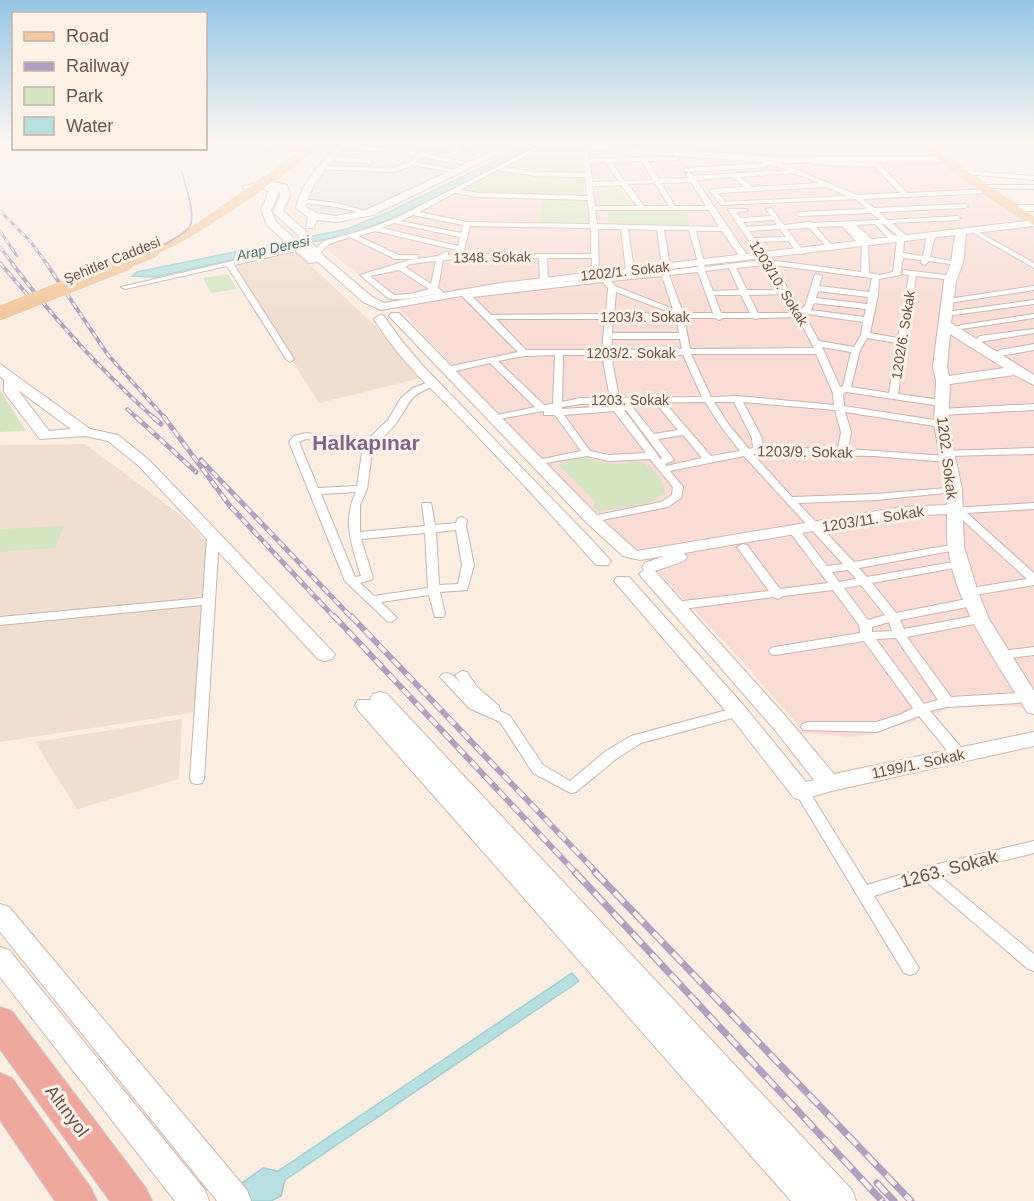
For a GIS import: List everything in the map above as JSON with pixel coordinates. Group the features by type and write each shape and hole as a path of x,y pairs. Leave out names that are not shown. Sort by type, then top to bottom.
{"highway":[{"name":"Altınyol","path":"0,1022 133,1201"},
{"path":"0,1089 78,1201"}],"main road":[{"name":"Şehitler Caddesi","path":"0,304 176,242 236,199"},
{"path":"270,199 268,204 273,214 294,228 303,244 447,370 592,519 642,562 675,606 782,725 829,783"},
{"path":"283,199 273,214 271,223 303,244 380,312 394,338 434,383 512,463 602,561 603,572 611,578 623,581 635,580 642,562"},
{"path":"303,244 307,199"},
{"path":"273,214 307,209 345,218 369,213 399,199"},
{"path":"1005,199 1034,214"},
{"path":"1023,208 1034,224"},
{"name":"1202/1. Sokak","path":"380,312 446,295 465,294 544,280 602,276 630,270 665,270 702,266 745,258 766,259 800,252 931,236 965,228 1034,224"},
{"name":"1202. Sokak","path":"965,228 946,314 940,366 943,381 941,413 954,489 956,547 959,564 980,619 1034,707"},
{"name":"Şehitler Caddesi","path":"0,313 148,251"},
{"path":"946,314 961,327 1016,363 1020,370"},
{"path":"946,314 1008,366 1020,370 1034,381"},
{"path":"0,368 11,380 85,432"},
{"path":"943,381 1034,368"},
{"path":"11,380 11,392 45,436 85,432 113,438 144,462 325,655"},
{"name":"1203/11. Sokak","path":"797,534 942,515 954,510"},
{"path":"602,561 612,554 642,562 743,547 797,534"},
{"path":"642,562 797,534"},
{"path":"623,581 738,712 802,792"},
{"path":"811,1201 373,702 841,1201"},
{"name":"1199/1. Sokak","path":"802,792 829,783 1034,739"},
{"path":"0,914 236,1201"},
{"path":"0,958 194,1201"}],"street":[{"path":"125,286 303,244 321,245 375,229 436,199"},
{"path":"591,199 596,256 602,276 612,288 667,308 680,317"},
{"path":"636,199 642,208"},
{"path":"668,199 673,208"},
{"path":"706,199 721,229 745,258"},
{"path":"720,199 723,204 834,199"},
{"path":"773,199 776,202"},
{"path":"859,199 882,223 903,240 894,273"},
{"name":"1202. Sokak","path":"961,199 965,228"},
{"path":"788,201 833,242 830,270"},
{"path":"592,208 673,208 710,206 722,202"},
{"path":"307,209 337,205 369,213"},
{"path":"774,218 738,220 731,210 872,210 961,206"},
{"name":"1202. Sokak","path":"961,206 965,228"},
{"path":"769,209 800,252"},
{"path":"409,213 467,224 721,229"},
{"path":"392,220 464,236"},
{"name":"1203/10. Sokak","path":"738,220 802,313 841,391 838,408 846,432 843,452"},
{"path":"745,229 882,223 965,228 1034,266"},
{"path":"460,251 467,224"},
{"path":"848,225 860,240 868,243 865,274"},
{"path":"624,227 630,270"},
{"path":"660,228 665,270 680,317 681,336 691,369 709,402 752,451 790,500 852,566 893,616 900,634 947,702"},
{"path":"692,228 719,318"},
{"path":"375,229 460,251 491,255"},
{"path":"353,236 398,257 442,257 460,251"},
{"name":"1202/6. Sokak","path":"893,396 902,341 918,273 926,258 931,236"},
{"path":"753,240 790,238"},
{"path":"899,255 926,258 955,271"},
{"path":"543,256 544,280"},
{"name":"1348. Sokak","path":"434,290 411,296 392,297 364,275 400,267 408,262 442,257 596,256"},
{"path":"398,257 400,267 434,290 446,295"},
{"path":"434,290 442,257"},
{"path":"766,259 865,274 876,280"},
{"name":"1202/1. Sokak","path":"702,266 732,267 766,259"},
{"path":"229,263 290,358"},
{"path":"732,267 756,317"},
{"name":"1202/1. Sokak","path":"465,294 665,270"},
{"path":"773,270 876,280 894,273 955,271"},
{"path":"802,313 809,307 818,276"},
{"path":"841,391 847,387 856,350 865,335 876,280"},
{"path":"592,519 664,505 679,491 616,404 606,353 612,288"},
{"path":"814,288 874,295"},
{"path":"946,314 1002,292 1034,288"},
{"path":"710,293 789,292"},
{"path":"1002,292 1034,315"},
{"path":"465,294 524,353"},
{"path":"811,300 870,307"},
{"path":"946,314 1034,302"},
{"name":"1203/3. Sokak","path":"488,317 719,318 802,313 868,320"},
{"path":"961,327 1034,315"},
{"path":"980,339 1034,331"},
{"path":"865,335 902,341"},
{"path":"607,336 681,336"},
{"name":"1203/2. Sokak","path":"447,370 524,353 686,352 817,347 856,350"},
{"path":"1000,353 1034,348"},
{"path":"537,463 587,453 557,408 559,353"},
{"path":"492,360 541,408"},
{"path":"351,581 367,578 355,536 355,505 362,489 368,444 392,422 410,395 434,383"},
{"path":"841,391 893,396 941,413 1034,407"},
{"path":"738,401 757,438 752,451"},
{"name":"1203. Sokak","path":"497,421 541,408 738,401 941,413"},
{"name":"1203. Sokak","path":"628,407 709,402"},
{"path":"616,404 628,407 669,460 658,462"},
{"path":"663,406 708,459"},
{"name":"1203. Sokak","path":"497,421 557,408"},
{"path":"651,437 685,432"},
{"path":"368,444 309,436 297,438 294,442 351,581 391,618"},
{"name":"1203/9. Sokak","path":"587,453 609,458 658,462 708,459 752,451 947,456 1034,451"},
{"path":"314,491 362,489"},
{"path":"790,500 876,497 954,489"},
{"path":"427,505 432,528 433,590 439,614"},
{"path":"954,510 1034,506"},
{"path":"954,510 1034,580"},
{"path":"355,536 461,523 468,565 463,587 370,600"},
{"path":"797,534 826,570 834,586 921,709 959,755"},
{"path":"197,779 213,537"},
{"path":"743,547 778,595"},
{"path":"826,570 956,547"},
{"path":"675,606 778,595 959,564"},
{"path":"775,651 866,630 893,616 1034,580"},
{"path":"0,621 209,601"},
{"path":"866,630 900,634 980,619"},
{"path":"1001,655 1034,651"},
{"path":"462,675 472,690 505,719 538,770 571,788 611,755 636,739 738,712"},
{"path":"447,676 474,705 505,719"},
{"path":"808,727 878,727 921,709 947,702 1018,698"},
{"path":"802,792 910,968"},
{"name":"1263. Sokak","path":"865,892 926,873 1034,847"},
{"path":"926,873 1034,964"}],"shaded area":[{"path":"307,199 391,199 360,214 335,217 315,214 309,209"},
{"path":"431,199 996,199 1034,225 1034,712 1014,706 951,708 873,734 853,737 805,733 746,665 663,577 529,447 390,299 316,241 357,232 384,222"},
{"path":"296,251 375,326 421,378 319,403 231,263"},
{"path":"85,444 182,516 210,546 203,596 197,712 0,742 0,445"},
{"path":"182,719 179,779 77,809 35,742"}],"green space":[{"path":"542,199 586,200 586,224 540,224"},
{"path":"598,199 627,199 632,206 598,205"},
{"path":"608,210 686,211 689,225 608,223"},
{"path":"228,274 237,289 211,293 203,278"},
{"path":"0,390 26,431 0,432"},
{"path":"581,457 610,463 623,464 634,461 644,463 660,479 665,494 648,503 600,511 594,508 594,501 558,465"},
{"path":"64,526 55,548 0,552 0,529"}],"water":[{"name":"Arap Deresi","path":"416,199 431,199 384,222 357,232 155,277 132,276 137,272 347,229"},
{"path":"572,973 579,981 285,1180 281,1196 271,1201 217,1201 263,1168 278,1171"}],"tram line":[{"path":"0,310 132,260 179,236 192,221 189,199"}],"railway":[{"path":"0,211 30,241 47,264"},
{"path":"0,231 17,256"},
{"path":"0,247 13,264"},
{"path":"0,263 31,299"},
{"path":"12,263 79,344 155,419"},
{"path":"46,263 108,355 166,419"},
{"path":"127,409 138,419"},
{"path":"136,417 196,472"},
{"path":"153,417 161,424"},
{"path":"164,417 230,506 335,618"},
{"path":"201,460 352,618"},
{"path":"334,616 576,873"},
{"path":"351,616 597,873"},
{"path":"575,872 882,1201"},
{"path":"595,872 911,1201"},
{"path":"877,1183 894,1201"}],"district":[{"name":"Halkapınar","path":"366,443"}]}
